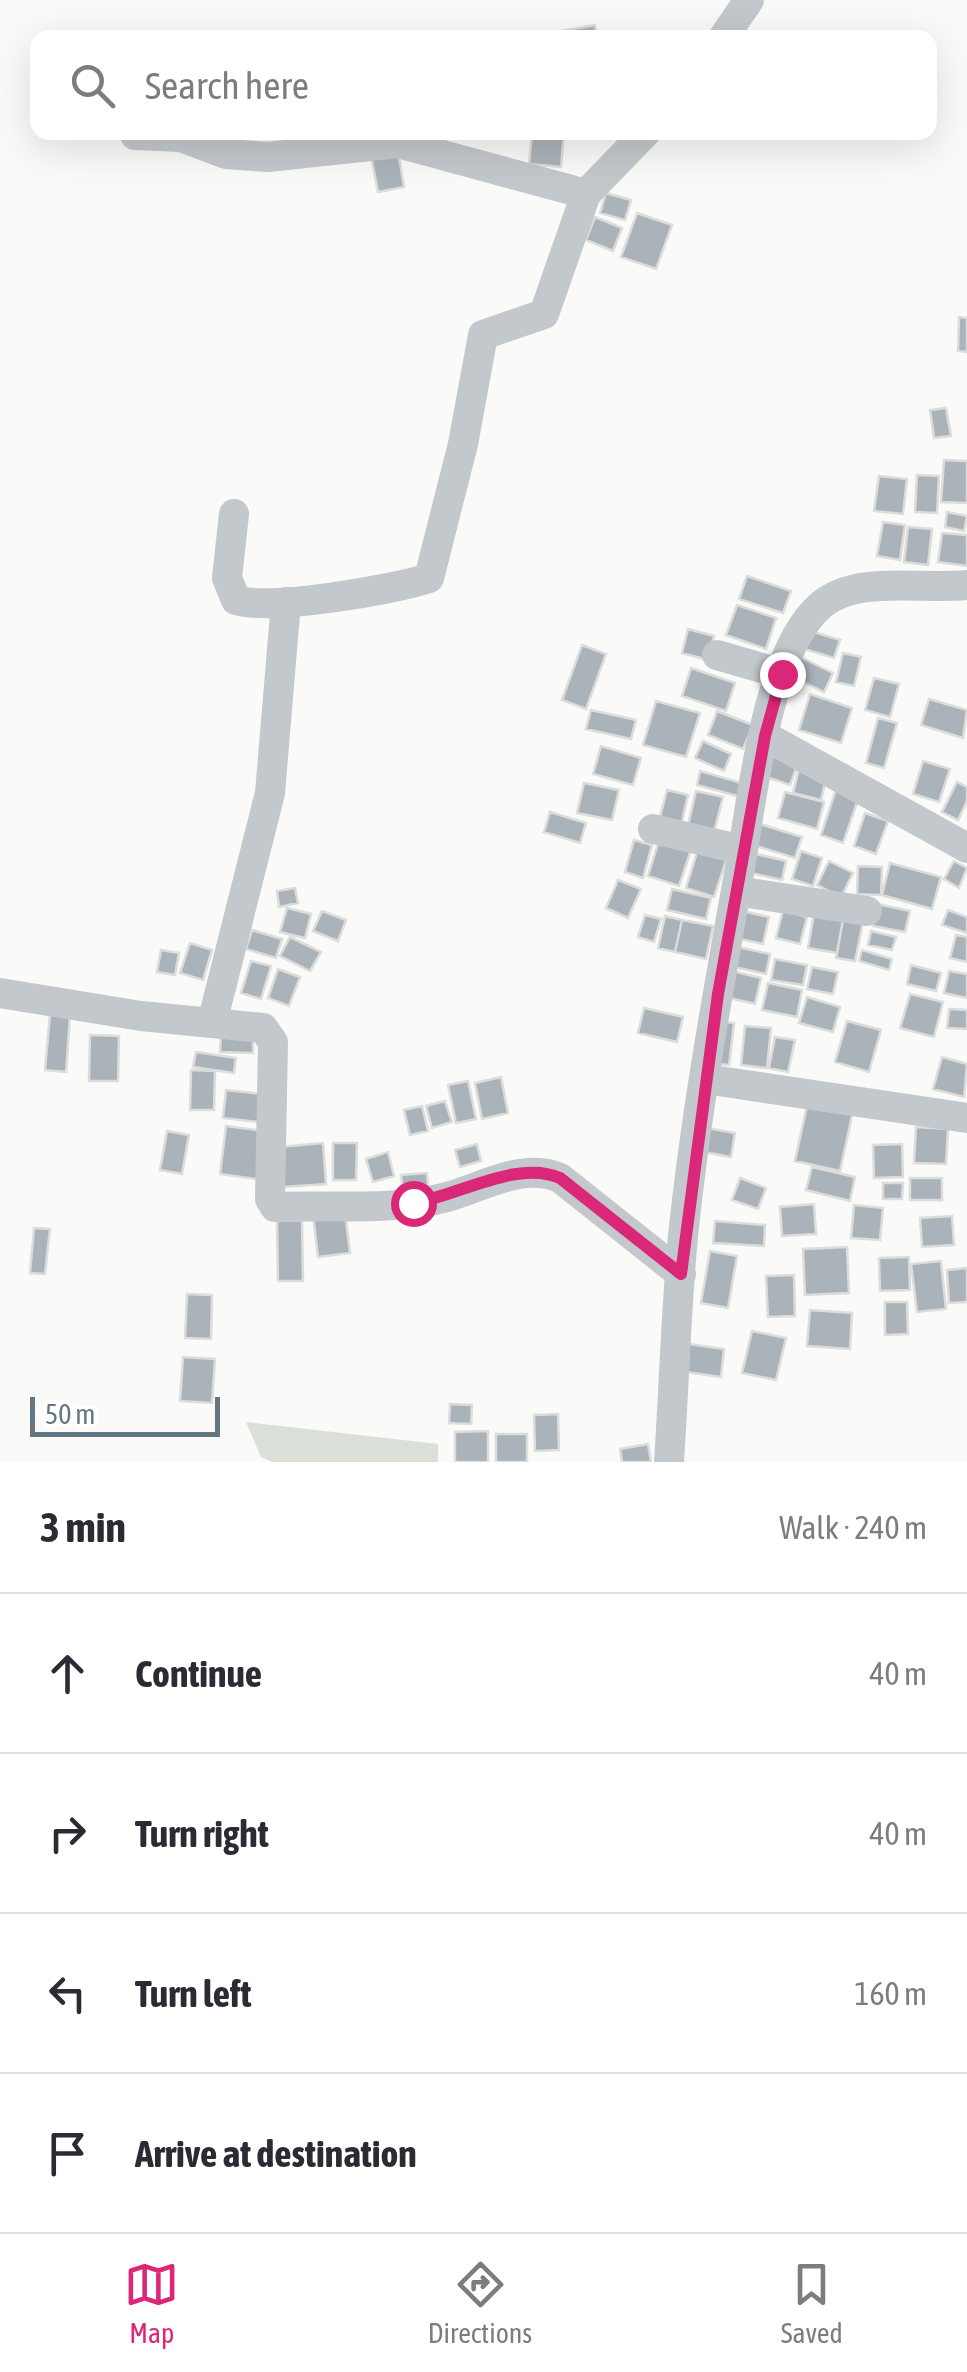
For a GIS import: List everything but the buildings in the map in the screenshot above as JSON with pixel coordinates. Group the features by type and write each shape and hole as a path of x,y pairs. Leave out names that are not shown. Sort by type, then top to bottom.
{"street":[{"path":"728,30 750,0"},
{"path":"191,140 226,154 268,157 398,143 586,194"},
{"path":"234,514 227,578 232,594 247,604 286,602 429,578 463,444 483,334 544,314 586,194 637,140"},
{"path":"668,1462 681,1274 706,1079 765,736 782,674 798,632 824,602 872,588 967,585"},
{"path":"212,1024 270,793 286,602"},
{"path":"717,655 782,674"},
{"path":"765,736 967,848"},
{"path":"653,830 744,850"},
{"path":"736,891 867,911"},
{"path":"0,993 263,1028 273,1042 270,1199 274,1208 413,1203 444,1198 505,1178 547,1172 560,1178 681,1274"},
{"path":"706,1079 967,1118"}],"shaded area":[{"path":"246,1422 438,1444 438,1462 272,1462 261,1457"}],"route":[{"path":"413,1203 444,1198 505,1178 547,1172 560,1178 681,1274 718,994 765,736 782,674"}]}
